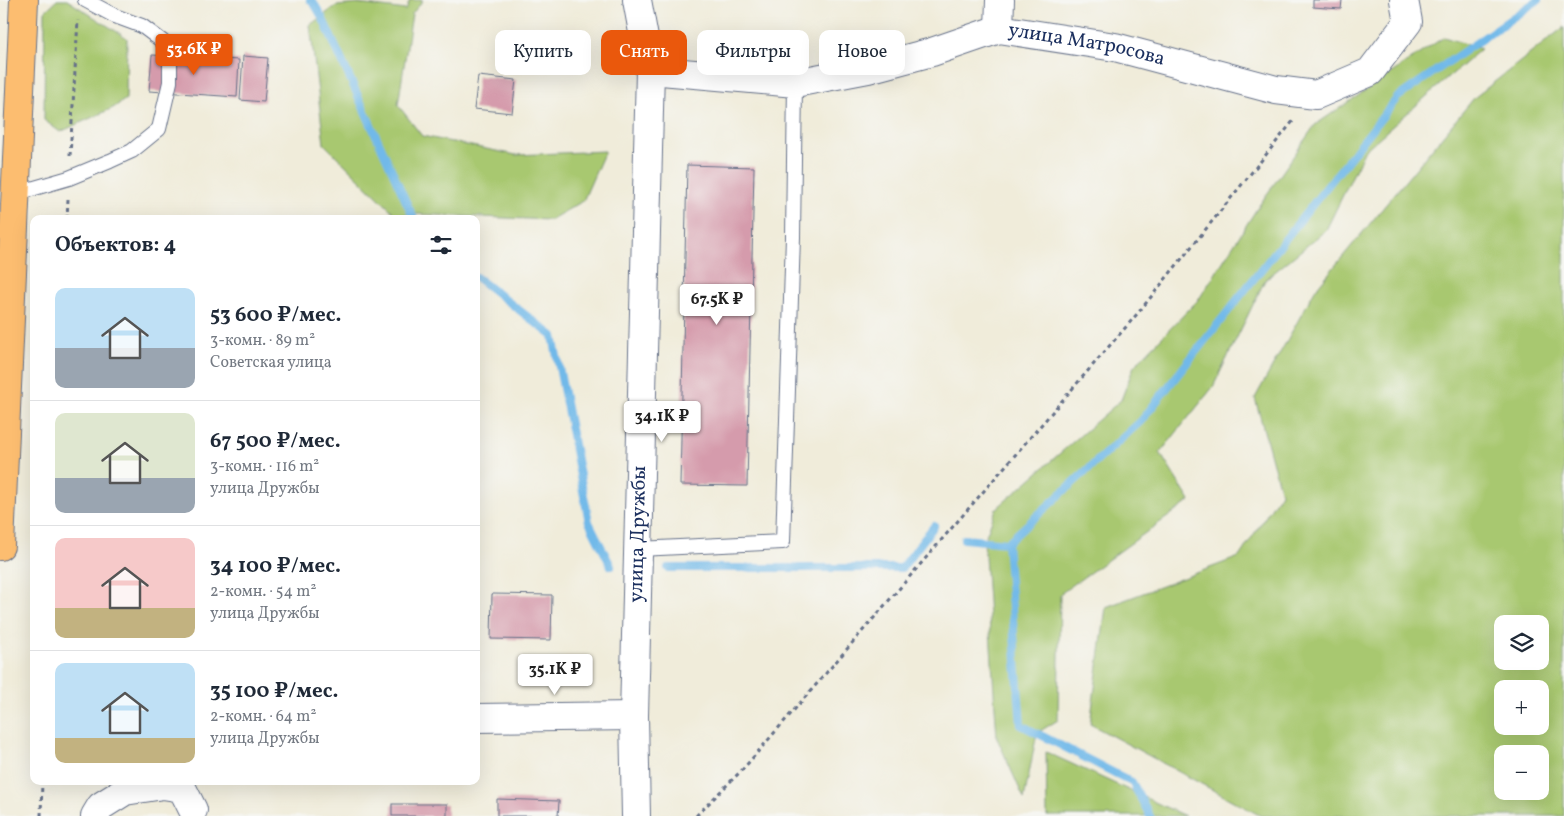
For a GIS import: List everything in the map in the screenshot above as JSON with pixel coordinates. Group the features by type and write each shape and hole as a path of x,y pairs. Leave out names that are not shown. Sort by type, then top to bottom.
{"highway":[{"path":"0,546 24,0"}],"street":[{"name":"улица Дружбы","path":"637,0 643,30"},
{"path":"999,29 1000,0"},
{"path":"1316,95 1370,72 1406,11"},
{"name":"улица Матросова","path":"687,73 795,83 868,69 932,52 999,29 1115,47 1276,90 1316,95"},
{"name":"улица Дружбы","path":"636,816 634,716 650,75"},
{"path":"480,718 634,716"},
{"path":"95,816 101,806 125,791 163,785 182,788 193,810"}],"lane":[{"path":"14,194 69,178 132,151 159,129 170,82 170,47 142,26 114,16 85,0"},
{"path":"639,549 783,542 795,83"}],"path":[{"path":"67,215 78,20"},
{"path":"696,816 743,769 1138,313 1316,95"},
{"path":"41,816 42,785"}],"green space":[{"path":"57,0 67,0 127,38 126,99 113,108 60,132 44,120 45,11"},
{"path":"410,0 423,0 412,14 398,105 422,136 516,155 605,151 583,201 550,220 480,217 480,215 396,215 324,144 310,25 336,6 359,4 406,10"},
{"path":"1564,27 1564,816 1261,816 1090,724 1106,607 1239,557 1281,493 1255,398 1315,290 1474,98"},
{"path":"1444,37 1481,49 1365,150 1326,230 1265,280 1213,387 1160,453 1190,501 1060,594 1058,720 1037,733 1024,799 997,738 984,541 996,509 1121,400 1134,366 1199,299 1256,210 1315,125"},
{"path":"1046,752 1185,816 1047,816"}],"building":[{"path":"1313,0 1342,0 1341,9 1313,7"},
{"path":"152,55 239,60 237,97 149,91"},
{"path":"243,56 268,58 264,102 240,100"},
{"path":"478,76 516,80 512,113 474,109"},
{"path":"687,165 754,167 747,486 680,485"},
{"path":"492,594 552,595 551,640 491,639"},
{"path":"497,799 559,801 558,816 497,816"},
{"path":"392,804 447,804 447,816 392,816"}],"waterway":[{"path":"310,0 322,17 412,215"},
{"path":"1007,543 1141,421 1398,97 1538,0"},
{"path":"480,280 553,336 589,522 611,566"},
{"path":"668,568 902,568 934,526"},
{"path":"964,539 1007,543 1021,725 1132,782 1150,816"}]}
